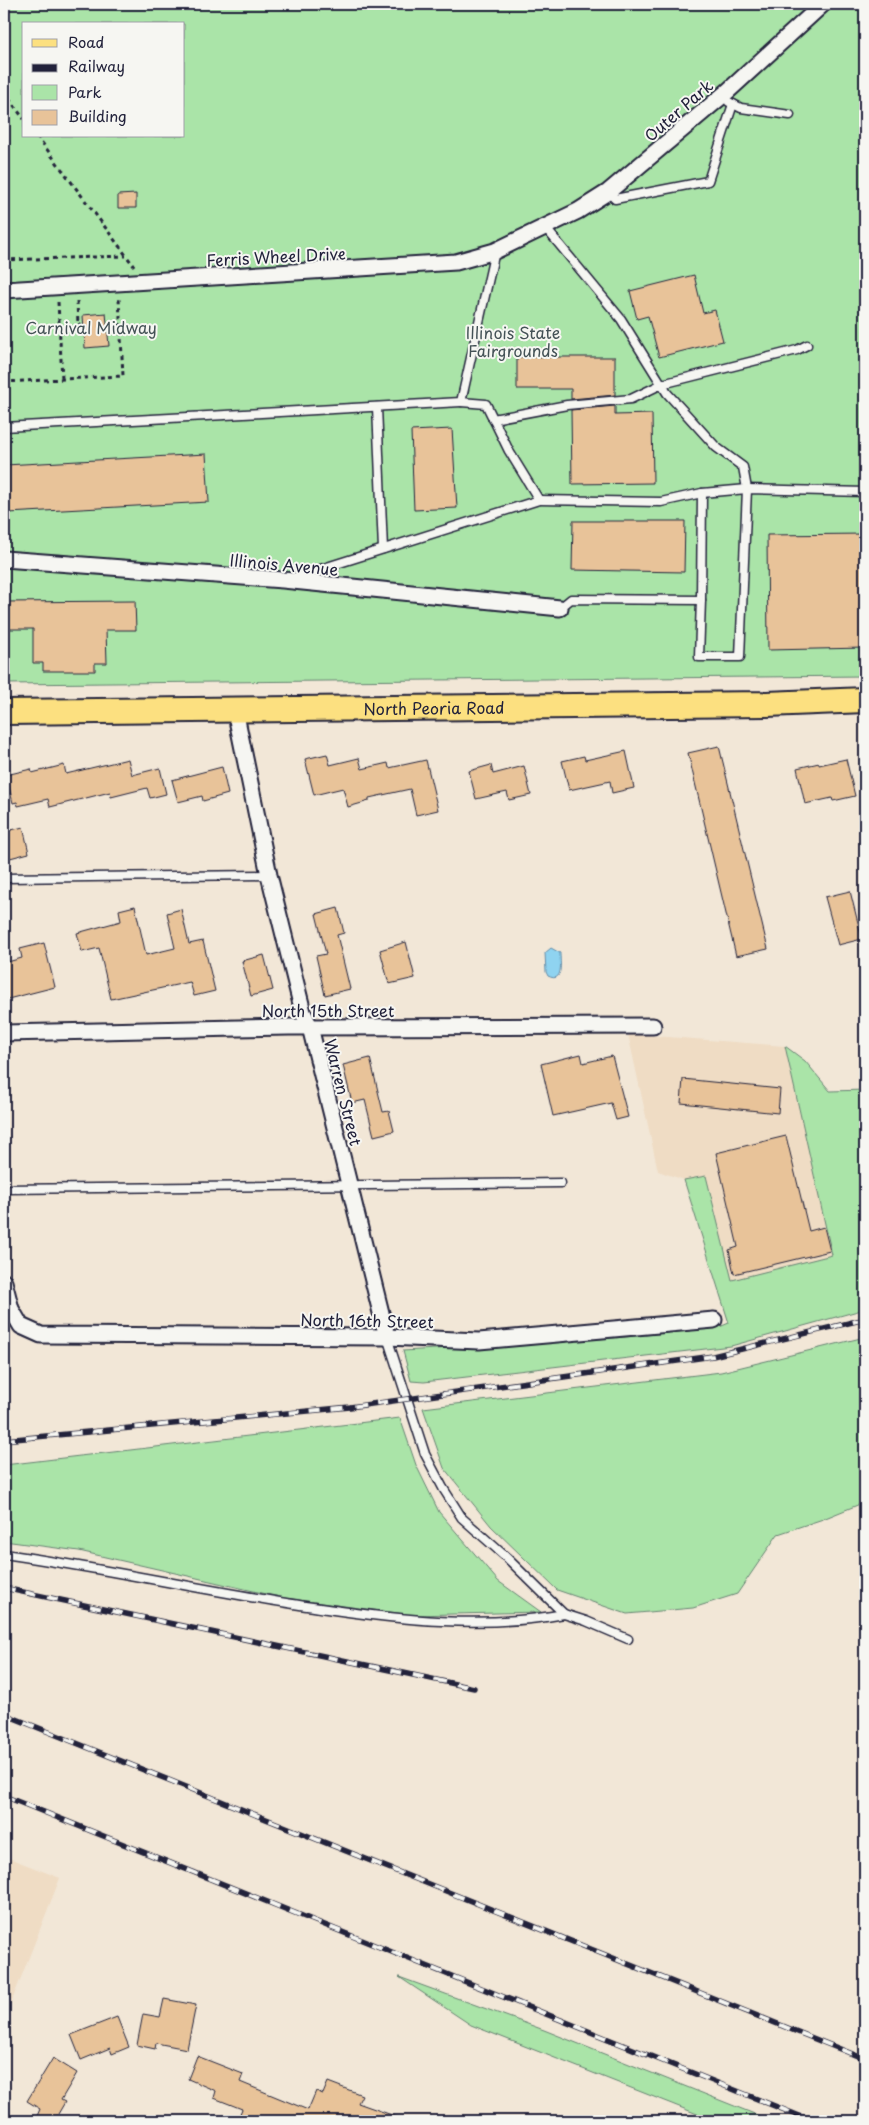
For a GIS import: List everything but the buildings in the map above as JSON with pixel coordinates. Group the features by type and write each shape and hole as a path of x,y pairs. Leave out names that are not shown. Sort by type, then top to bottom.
{"main road":[{"name":"North Peoria Road","path":"4,712 767,704 865,700"}],"street":[{"name":"Outer Park","path":"544,226 578,210 608,192 727,101 823,4"},
{"name":"Ferris Wheel Drive","path":"4,290 456,262 495,251 544,226"},
{"name":"Illinois Avenue","path":"4,559 283,580 560,608"},
{"name":"Warren Street","path":"236,710 269,875 303,1012 310,1027 387,1337"},
{"name":"North 15th Street","path":"4,1033 310,1027 653,1026"},
{"name":"North 16th Street","path":"4,1282 11,1309 21,1326 41,1335 387,1337 479,1341 714,1320"}],"lane":[{"path":"608,192 615,199 708,181 727,101 741,108 790,115"},
{"path":"544,226 622,319 668,393 716,447 743,468 747,489 740,657 699,657 702,493"},
{"path":"461,402 495,251"},
{"path":"493,419 567,405 631,399 662,384 797,350 807,345"},
{"path":"4,427 461,402 486,404 509,451 538,500"},
{"path":"377,407 383,549"},
{"path":"283,580 538,500 661,502 702,493 747,489 865,492"},
{"path":"560,608 571,599 701,600"},
{"path":"4,878 269,875"},
{"path":"4,1189 561,1183"},
{"path":"387,1337 425,1454 462,1518 506,1557 564,1614 586,1621 628,1640"},
{"path":"4,1554 284,1603 390,1617 464,1621 532,1620 564,1614"}],"path":[{"path":"4,92 22,116"},
{"path":"38,138 145,281"},
{"path":"4,260 126,256"},
{"path":"4,382 123,376 119,283"},
{"path":"57,287 62,379"},
{"path":"76,295 78,325 83,325"}],"shaded area":[{"path":"628,1034 785,1046 833,1255 732,1280 706,1176 684,1180 658,1171"},
{"path":"4,1856 60,1878 4,2021"}],"green space":[{"name":"Illinois State Fairgrounds","path":"4,4 865,4 865,676 4,684"},
{"path":"785,1046 805,1061 830,1091 865,1090 865,1309 731,1346 424,1382 411,1381 403,1351 614,1338 717,1328 729,1323 684,1180 706,1176 732,1280 832,1255"},
{"path":"865,1337 865,1502 778,1534 737,1594 693,1608 627,1614 557,1590 491,1526 444,1468 423,1408 721,1372"},
{"path":"400,1418 416,1465 439,1512 498,1581 541,1612 412,1615 284,1598 79,1551 4,1541 4,1465"},
{"path":"399,1977 544,2030 772,2121 715,2121 471,2025"}],"water":[{"path":"551,948 560,953 559,975 553,978 548,976 546,972 545,953"}],"railway":[{"path":"4,1440 350,1407 713,1356 865,1319"},
{"path":"4,1588 474,1688"},
{"path":"4,1714 865,2059"},
{"path":"4,1796 812,2121"}],"park label":[{"name":"Carnival Midway","path":"91,327"}]}
